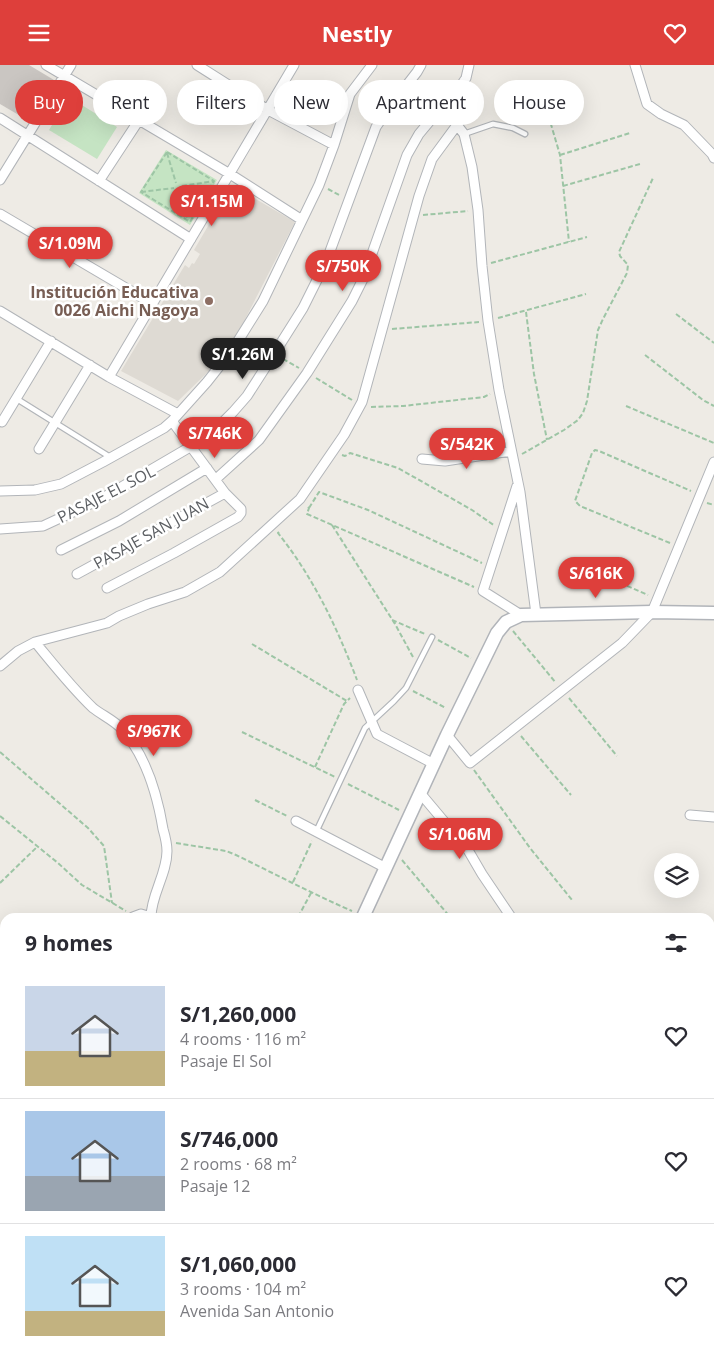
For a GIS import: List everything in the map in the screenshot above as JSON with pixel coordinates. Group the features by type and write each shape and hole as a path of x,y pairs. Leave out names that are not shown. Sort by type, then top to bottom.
{"street":[{"path":"46,65 93,92"},
{"path":"0,180 72,65"},
{"path":"197,65 268,110 334,145"},
{"path":"109,377 294,65"},
{"path":"0,491 35,490 61,484 111,458 164,428 207,382 243,335 263,301 319,185 350,94 372,65"},
{"name":"PASAJE EL SOL","path":"0,529 43,525 101,499 190,447 234,412 303,308 322,270 376,127 421,65"},
{"path":"465,80 469,65"},
{"path":"635,65 647,104 661,114 684,125 714,158"},
{"path":"0,119 191,239"},
{"path":"99,181 135,125"},
{"path":"149,125 302,220"},
{"path":"216,479 259,440 306,373 352,301 363,279 407,155 418,134 426,125"},
{"path":"0,666 18,651 35,642 106,623 119,616 185,593 220,572 300,499 344,435 362,401 419,196 432,159 457,125 464,134 472,167 478,210 488,321 499,390 518,483 536,614"},
{"path":"0,214 153,304"},
{"path":"0,311 175,418 190,447 241,509 238,517 107,588"},
{"path":"2,422 51,341"},
{"path":"40,449 90,365"},
{"path":"422,459 445,461 512,455"},
{"path":"447,735 470,763 622,643 652,612 714,462"},
{"path":"61,550 119,521 207,468"},
{"path":"518,483 483,591 521,615"},
{"name":"PASAJE SAN JUAN","path":"77,573 226,493"},
{"path":"367,913 457,714 496,633 506,622 521,615 536,614 714,613"},
{"path":"35,642 70,685 95,709 120,727 136,747 148,772 161,817 167,851 164,870 151,913"},
{"path":"358,690 377,734 434,764"},
{"path":"421,793 468,850 508,913"},
{"path":"690,815 714,817"},
{"path":"296,821 386,868"}],"lane":[{"path":"464,134 493,124 514,128 525,134"},
{"path":"16,398 111,458"},
{"path":"316,832 365,728 406,688 432,637"}],"path":[{"path":"551,125 560,155 569,242"},
{"path":"560,155 630,133"},
{"path":"134,203 174,141"},
{"path":"166,152 214,181"},
{"path":"166,152 176,183"},
{"path":"562,186 640,164"},
{"path":"512,455 547,440 564,430 578,420 583,413 587,401 598,331 627,273 628,265 619,252 653,178"},
{"path":"182,186 214,181"},
{"path":"188,221 190,222 214,181"},
{"path":"319,185 342,196 346,194 348,205"},
{"path":"141,193 174,188"},
{"path":"179,191 188,221"},
{"path":"141,193 188,221"},
{"path":"414,215 478,210"},
{"path":"482,266 587,237"},
{"path":"382,330 488,321 586,294"},
{"path":"526,311 534,374 547,440"},
{"path":"676,314 714,343"},
{"path":"645,355 703,400 714,406"},
{"path":"359,407 403,406 484,397 499,390"},
{"path":"626,406 714,443"},
{"path":"679,547 580,506 575,501 592,453 595,450 599,451 700,495"},
{"path":"332,452 345,456 350,453 398,468 472,510 503,531"},
{"path":"483,591 307,514 309,508 319,492 368,510 491,567"},
{"path":"300,499 309,508"},
{"path":"273,524 293,552 327,611 345,648 359,685 358,690 344,704 315,767"},
{"path":"332,525 418,665"},
{"path":"572,562 657,599"},
{"path":"252,644 347,701"},
{"path":"406,688 457,714"},
{"path":"515,728 572,795"},
{"path":"242,731 411,816"},
{"path":"0,751 88,828 104,846 112,903"},
{"path":"470,763 530,848 572,900"},
{"path":"255,801 296,821"},
{"path":"0,816 38,846 82,885 128,913"},
{"path":"293,882 316,832"},
{"path":"165,841 226,851 293,882 311,893 359,913"},
{"path":"0,883 38,846"},
{"path":"394,851 447,913"},
{"path":"300,913 311,893"}],"shaded area":[{"name":"Institución Educativa 0026 Aichi Nagoya","path":"232,185 295,222 238,333 211,369 178,401 121,371 185,265 189,268 200,254 194,250"}],"green space":[{"path":"83,106 93,112 93,125 114,125 117,127 97,159 49,130 52,125 83,125"},
{"path":"166,150 217,180 190,225 139,193"}],"building":[{"path":"0,65 29,65 54,80 15,80 15,113 0,104"}],"place":[{"name":"Institución Educativa 0026 Aichi Nagoya","path":"209,301"}]}
